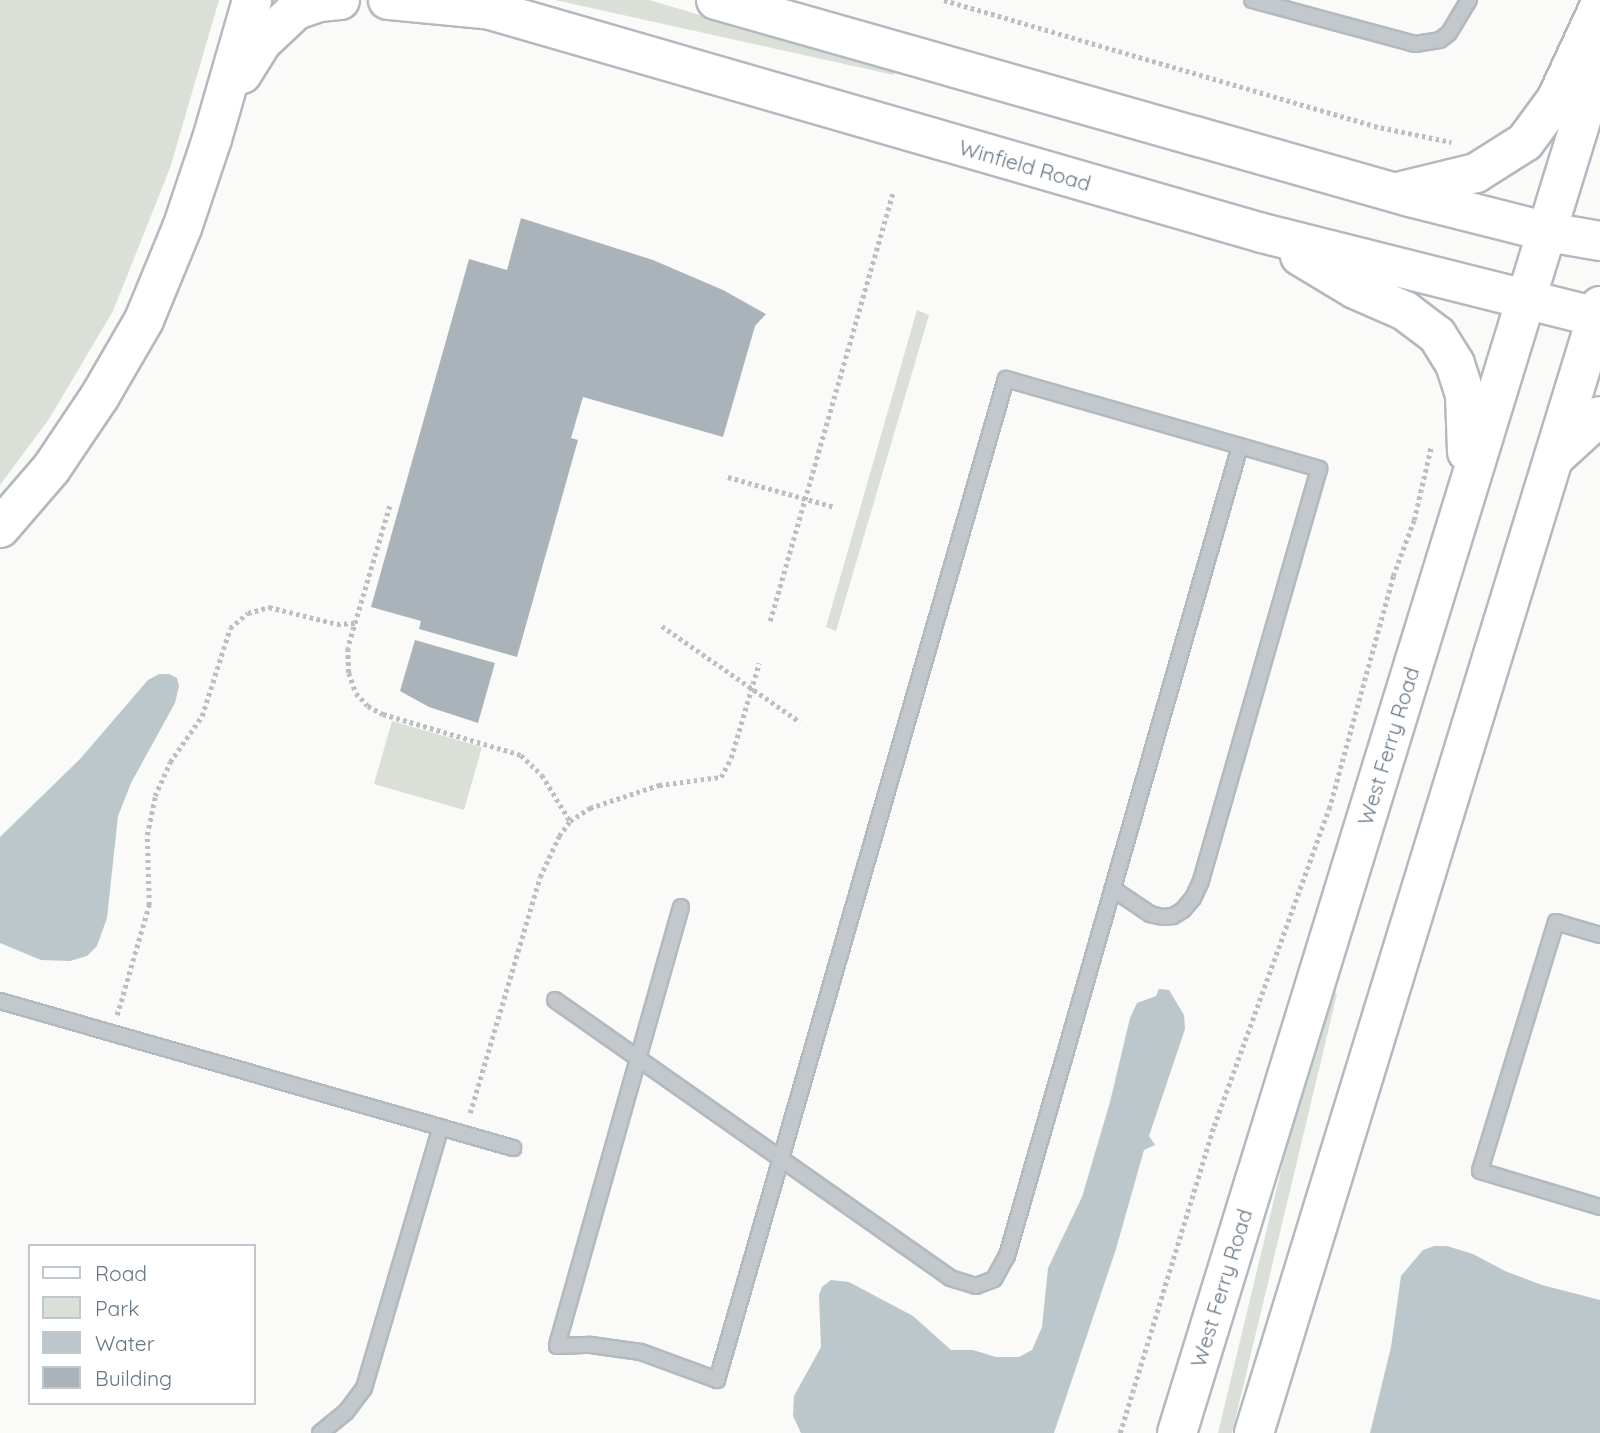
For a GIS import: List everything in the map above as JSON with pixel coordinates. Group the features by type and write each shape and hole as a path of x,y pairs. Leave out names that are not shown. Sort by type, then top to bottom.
{"main road":[{"path":"0,528 51,469 100,396 144,320 181,228 212,139 252,0"},
{"path":"212,139 233,91 262,42 276,26 296,10 320,2 340,0"},
{"path":"388,0 491,10"},
{"name":"Winfield Road","path":"453,0 1262,233 1525,300 1599,314"},
{"path":"716,0 1393,193 1548,232 1600,241"},
{"path":"1393,193 1476,173 1525,142 1556,100 1600,5"},
{"name":"West Ferry Road","path":"1177,1433 1600,59"},
{"path":"1262,233 1355,289 1405,311 1437,335 1455,364 1465,394 1468,482"},
{"path":"1254,1433 1599,314"},
{"path":"1553,459 1600,416"}],"lane":[{"path":"1252,0 1415,44 1440,40 1449,33 1469,0"},
{"path":"681,907 557,1346 592,1345 641,1352 717,1380 1006,379 1319,468 1201,881 1183,910 1173,916 1150,914 1113,889"},
{"path":"555,1000 950,1278 976,1286 994,1279 1007,1256 1240,446"},
{"path":"1600,935 1556,922 1480,1171 1600,1207"},
{"path":"0,1001 513,1148"},
{"path":"320,1433 346,1412 364,1388 441,1127"}],"path":[{"path":"944,0 1374,126 1458,143"},
{"path":"771,621 893,191"},
{"path":"1119,1433 1213,1126 1329,809 1393,576 1414,520 1431,444"},
{"path":"728,477 835,507"},
{"path":"390,506 347,656 353,685 361,700 383,713 521,755 542,775 570,821"},
{"path":"112,1033 149,905 147,835 155,796 170,762 202,716 230,628 248,613 269,607 337,624 356,623"},
{"path":"662,626 800,722"},
{"path":"464,1134 540,877 552,847 570,821 590,808 659,785 721,777 731,758 759,663"}],"green space":[{"path":"0,0 219,0 170,168 113,311 49,419 0,485"},
{"path":"555,0 649,0 895,72 894,75"},
{"path":"917,310 929,315 836,631 826,627"},
{"path":"392,721 482,747 464,810 374,784"},
{"path":"1332,990 1337,994 1232,1433 1218,1433 1298,1099"}],"water":[{"path":"159,674 169,674 177,678 179,686 175,703 131,783 118,816 107,918 97,946 87,956 70,961 41,960 0,943 0,837 80,759 148,680"},
{"path":"1159,989 1169,990 1184,1015 1185,1029 1149,1136 1155,1145 1144,1150 1116,1249 1054,1433 801,1433 793,1416 794,1396 821,1347 819,1295 822,1287 831,1280 849,1282 913,1316 951,1350 973,1350 996,1357 1019,1357 1032,1350 1042,1327 1048,1268 1082,1197 1110,1102 1130,1018 1137,1003 1156,996"},
{"path":"1434,1246 1447,1246 1473,1254 1505,1271 1542,1285 1600,1300 1600,1433 1370,1433 1391,1347 1401,1276 1423,1250"}],"building":[{"path":"521,218 653,260 723,290 766,314 755,326 723,437 583,397 571,438 578,440 517,657 419,629 421,621 371,607 469,259 507,270"},
{"path":"415,640 495,663 478,723 429,707 400,691"}]}
